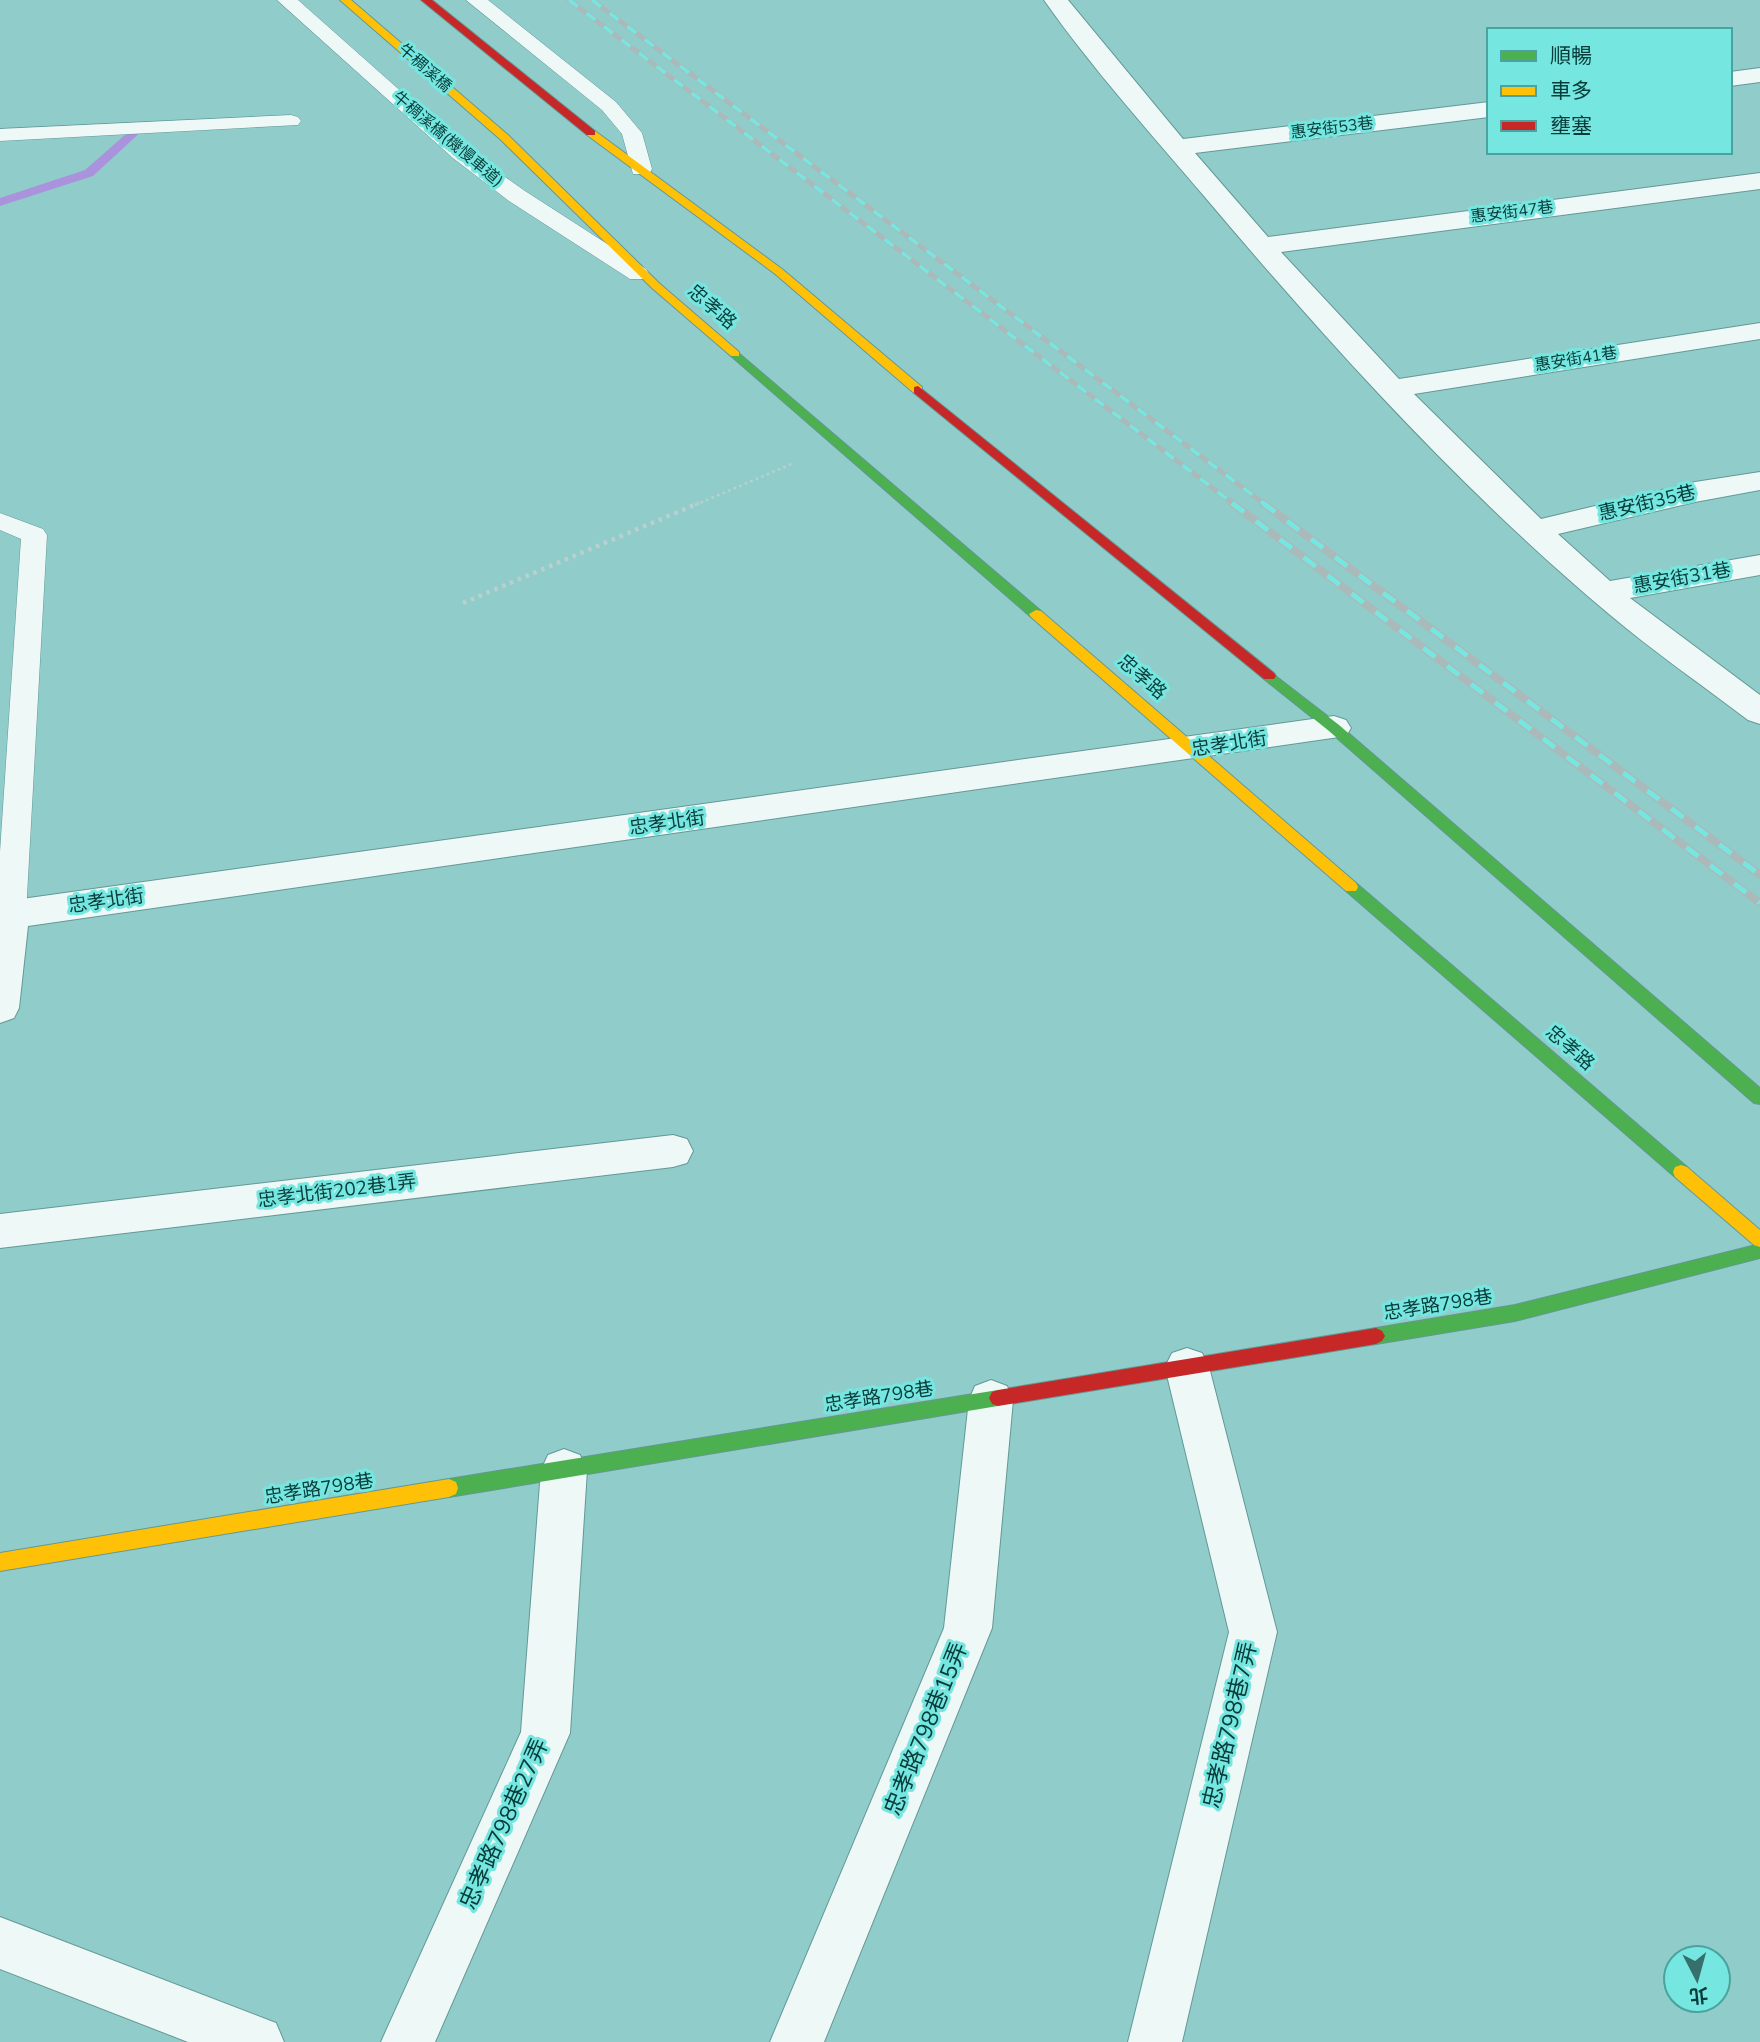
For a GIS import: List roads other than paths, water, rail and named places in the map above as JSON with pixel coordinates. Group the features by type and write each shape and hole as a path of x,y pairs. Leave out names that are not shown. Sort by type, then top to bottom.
{"main road":[{"name":"牛稠溪橋","path":"345,0 504,137"},
{"path":"426,0 563,112 778,271 944,412 1334,728 1760,1098"},
{"name":"忠孝路","path":"504,137 656,286 1760,1240"},
{"name":"忠孝路798巷","path":"0,1562 1515,1313 1760,1251"}],"street":[{"path":"1056,0 1175,148 1392,389 1534,530 1604,592 1760,712"},
{"path":"1732,79 1760,75"},
{"name":"惠安街53巷","path":"1175,148 1487,109"},
{"name":"惠安街47巷","path":"1264,246 1760,181"},
{"name":"惠安街41巷","path":"1392,389 1760,331"},
{"name":"惠安街35巷","path":"1534,530 1695,492 1760,481"},
{"name":"惠安街31巷","path":"1604,592 1760,565"},
{"name":"忠孝北街","path":"5,915 1334,728"},
{"path":"0,1008 5,915"},
{"name":"忠孝北街202巷1弄","path":"0,1231 673,1151"},
{"name":"忠孝路798巷7弄","path":"1155,2042 1253,1632 1187,1367"},
{"name":"忠孝路798巷15弄","path":"797,2042 968,1628 991,1400"},
{"name":"忠孝路798巷27弄","path":"408,2042 545,1733 565,1470"},
{"path":"0,1944 257,2042"}],"lane":[{"name":"牛稠溪橋(機慢車道)","path":"288,0 460,154 517,196 656,286"},
{"path":"476,0 609,106 632,133 641,169"},
{"path":"0,135 291,121"},
{"path":"0,521 34,535 5,915"}],"waterway":[{"path":"0,202 89,173 138,129"}],"railway":[{"path":"569,0 1235,505"},
{"path":"592,0 1266,505"},
{"path":"1232,503 1760,903"},
{"path":"1263,503 1760,875"}]}
